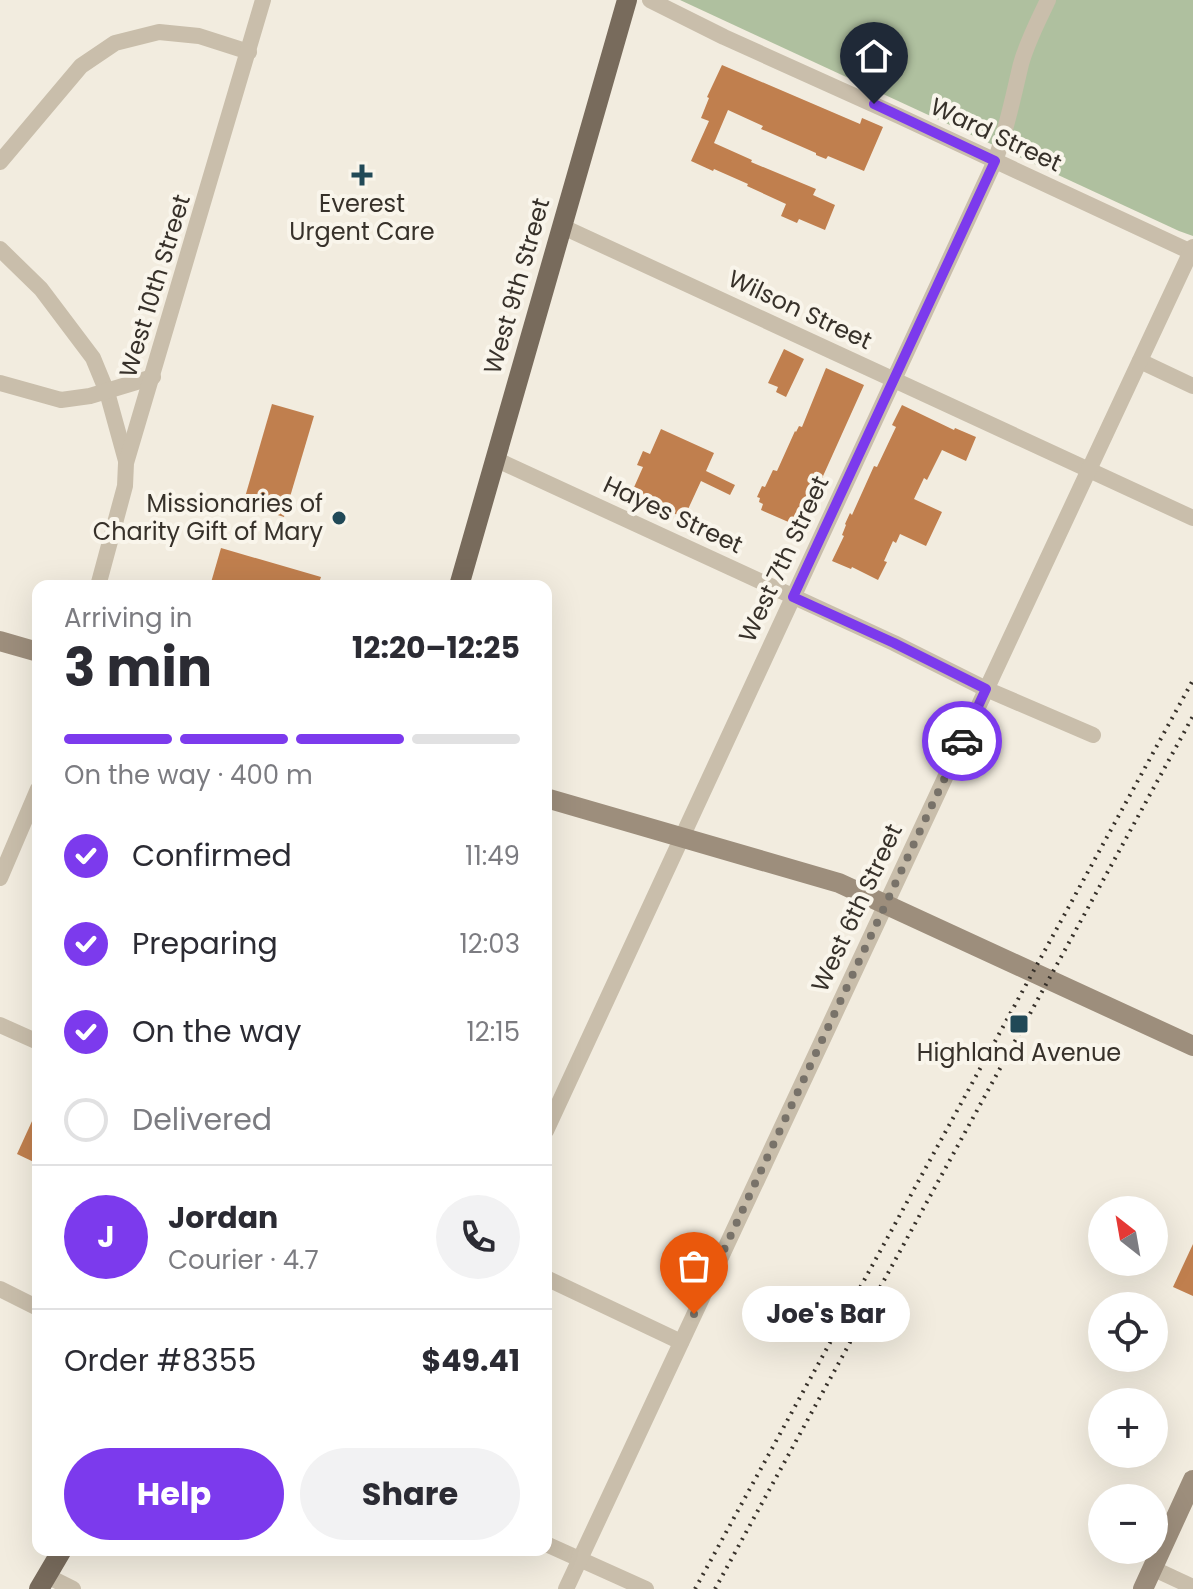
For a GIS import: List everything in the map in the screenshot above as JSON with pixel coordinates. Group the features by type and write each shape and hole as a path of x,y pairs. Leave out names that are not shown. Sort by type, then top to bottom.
{"main road":[{"name":"West 9th Street","path":"461,580 627,0"},
{"path":"0,641 32,650"},
{"path":"552,800 827,878 1193,1046"},
{"path":"1143,1589 1193,1480"},
{"path":"43,1582 58,1556"}],"street":[{"name":"West 10th Street","path":"100,580 125,486 126,463 263,0"},
{"name":"Ward Street","path":"650,0 724,37 1192,250"},
{"name":"West 7th Street","path":"552,1118 995,161 1005,134 1022,63 1048,0"},
{"path":"0,162 81,66 115,43 159,32 199,36 249,52"},
{"name":"Wilson Street","path":"561,226 1193,518"},
{"path":"0,249 41,289 93,358 107,392 126,463"},
{"name":"West 6th Street","path":"566,1589 1192,250"},
{"path":"1140,361 1193,386"},
{"path":"0,383 61,400 107,392 153,377"},
{"name":"Hayes Street","path":"495,459 894,643 986,689 1093,735"},
{"path":"0,878 32,803"},
{"path":"0,1025 32,1039"},
{"path":"552,1281 681,1342"},
{"path":"0,1289 32,1305"},
{"path":"552,1547 646,1589"},
{"path":"1152,1568 1193,1587"},
{"path":"43,1582 73,1589"}],"green space":[{"path":"680,0 1193,0 1193,236 1179,231"}],"building":[{"path":"722,65 860,124 862,118 883,127 864,171 828,156 826,159 816,155 728,110 714,143 816,189 813,195 835,205 825,230 799,219 797,223 781,216 786,204 748,184 691,161 709,121 701,118"},
{"path":"784,349 804,359 786,397 776,392 778,387 768,383"},
{"path":"826,368 864,385 801,525 793,524 761,510 763,504 757,497 773,470 777,471 795,431 802,427"},
{"path":"272,404 314,416 284,517 243,504"},
{"path":"902,405 976,437 966,461 942,450 914,499 942,512 926,546 900,534 896,543 893,541 878,580 832,561 844,536 850,513 852,515 896,427 892,425"},
{"path":"661,429 714,453 706,471 735,485 730,495 701,481 684,518 631,494 643,467 637,465 643,451 650,454"},
{"path":"221,548 321,577 320,580 212,580"},
{"path":"32,1121 32,1161 17,1154"},
{"path":"1193,1244 1193,1296 1173,1287"}],"railway":[{"path":"695,1589 1193,680"},
{"path":"715,1589 1193,716"}],"way so far":[{"path":"694,1314 962,741"}],"place":[{"name":"Everest Urgent Care","path":"362,175"},
{"name":"Missionaries of Charity Gift of Mary","path":"339,518"},
{"name":"Highland Avenue","path":"1019,1024"},
{"name":"Joe's Bar","path":"694,1314"}],"route":[{"path":"874,104 995,161 793,597 986,689 962,741"}]}
